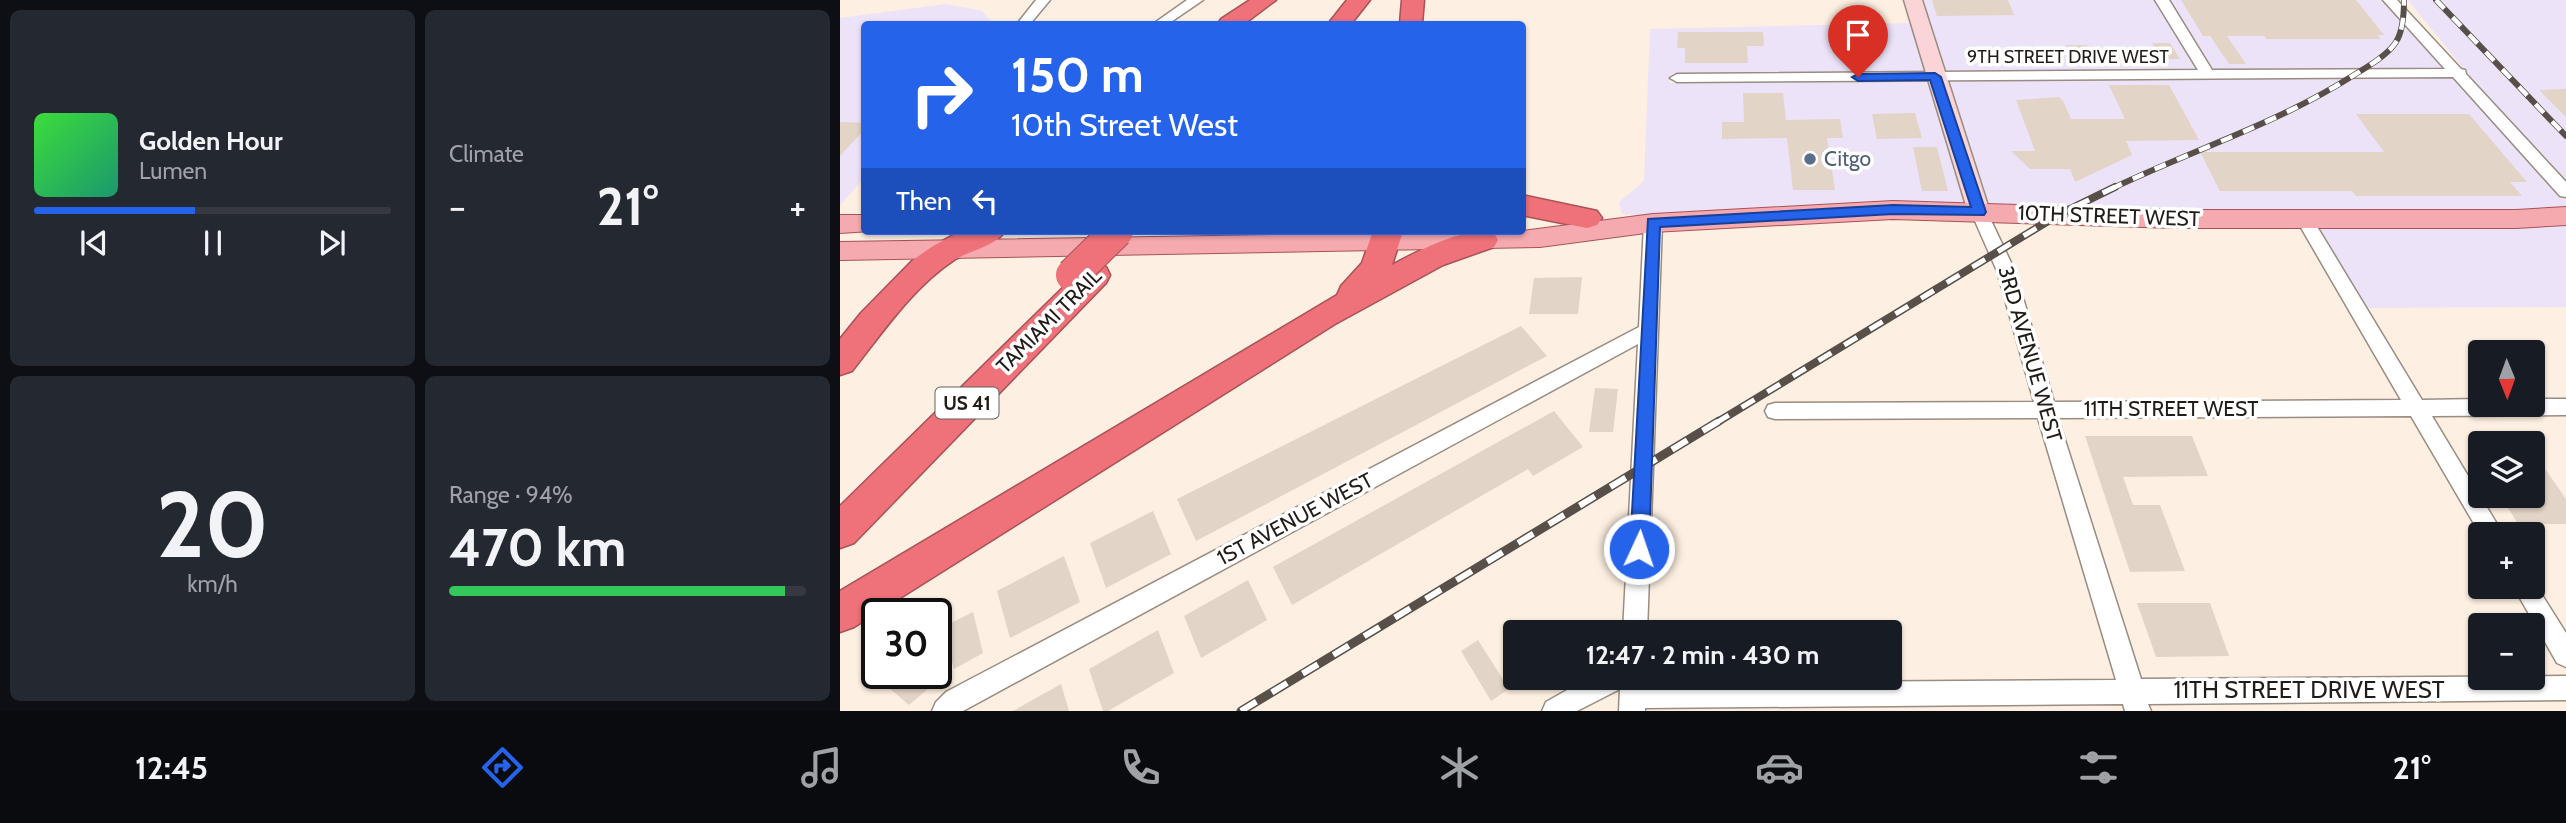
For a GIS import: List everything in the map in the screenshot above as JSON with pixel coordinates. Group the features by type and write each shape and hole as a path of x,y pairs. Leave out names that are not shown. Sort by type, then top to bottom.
{"highway":[{"path":"1234,21 1265,0"},
{"path":"1322,21 1339,0"},
{"path":"1342,21 1359,0"},
{"path":"1411,21 1413,0"},
{"path":"1526,206 1587,218"},
{"path":"840,362 910,278 953,239 972,235"},
{"name":"TAMIAMI TRAIL","path":"840,531 1083,275 1114,235"},
{"name":"TAMIAMI TRAIL","path":"840,502 1083,275 1134,235"},
{"path":"1324,316 1362,286 1376,268 1386,236"},
{"path":"840,613 1324,316 1432,257 1483,240"}],"main road":[{"name":"10TH STREET WEST","path":"840,251 953,239 1386,236 1483,240 1540,238 1653,223 1893,210 2175,219 2516,219 2566,216"},
{"name":"10TH STREET WEST","path":"1526,218 1587,218 1653,223"},
{"path":"840,224 861,224"}],"street":[{"path":"1026,21 1043,0"},
{"path":"1164,21 1196,0"},
{"name":"3RD AVENUE WEST","path":"1913,0 1979,212 2006,271 2135,701"},
{"path":"2162,0 2208,75"},
{"path":"2390,0 2460,73 2566,192"},
{"path":"2402,0 2460,73"},
{"name":"9TH STREET DRIVE WEST","path":"1677,78 2460,73"},
{"path":"2304,219 2486,522"},
{"path":"1635,620 1653,223"},
{"name":"1ST AVENUE WEST","path":"945,711 967,695 1647,331"},
{"name":"11TH STREET WEST","path":"1775,411 2566,407"},
{"path":"2532,599 2566,655"},
{"name":"11TH STREET DRIVE WEST","path":"1629,690 2135,701 2566,688"},
{"path":"1555,711 1581,693 1629,690"}],"shaded area":[{"path":"1919,0 2155,0 2198,70 1941,72"},
{"path":"2168,0 2383,0 2448,69 2212,70"},
{"path":"2408,0 2566,0 2566,183 2467,73"},
{"path":"946,4 982,11 990,21 861,21 861,181 840,205 840,18"},
{"path":"1913,23 1927,72 1671,74 1670,83 1930,81 1969,206 1653,216 1622,214 1619,202 1644,181 1650,29"},
{"path":"2457,78 2566,201 2566,209 2510,213 2172,213 1985,206 1944,81"},
{"path":"2566,223 2566,307 2365,308 2316,226"}],"building":[{"path":"1932,0 2008,0 2014,15 1937,16"},
{"path":"2181,0 2356,0 2384,35 2377,35 2381,39 2267,39 2264,36 2227,36 2246,64 2229,64 2210,36 2203,36"},
{"path":"1678,32 1763,32 1764,46 1747,46 1748,63 1685,63 1685,48 1677,48"},
{"path":"2152,43 2170,43 2180,59 2161,59"},
{"path":"2066,45 2087,45 2094,59 2073,59"},
{"path":"2109,85 2169,85 2199,140 2126,141 2132,155 2075,182 2070,169 2030,169 2011,151 2035,151 2016,100 2059,97 2071,119 2125,119"},
{"path":"2566,89 2566,117 2539,90"},
{"path":"1743,93 1783,93 1786,120 1840,119 1843,138 1827,138 1835,190 1793,190 1787,138 1722,139 1722,122 1744,122"},
{"path":"1915,113 1922,138 1877,139 1872,114"},
{"path":"2356,114 2469,114 2527,182 2510,182 2522,196 2356,196 2352,191 2220,191 2200,152 2384,152"},
{"path":"840,122 861,123 861,133 840,156"},
{"path":"1913,147 1937,147 1948,191 1922,191"},
{"path":"1582,277 1578,314 1529,314 1534,278"},
{"path":"1521,326 1547,356 1196,541 1177,499"},
{"path":"1595,388 1618,389 1613,432 1589,432"},
{"path":"1554,411 1583,447 1533,476 1528,469 1292,605 1273,567"},
{"path":"2085,436 2192,436 2208,476 2123,477 2133,505 2160,505 2185,571 2130,572"},
{"path":"2545,469 2566,499 2566,524 2517,522 2508,508 2545,508"},
{"path":"1153,511 1171,554 1106,588 1090,543"},
{"path":"1064,556 1080,602 1010,638 997,591"},
{"path":"1248,580 1267,620 1201,658 1184,616"},
{"path":"2137,603 2210,603 2229,656 2156,657"},
{"path":"973,612 983,653 954,669 952,661 952,622"},
{"path":"1158,630 1174,673 1108,711 1103,711 1089,669"},
{"path":"1478,640 1503,680 1503,690 1508,690 1491,701 1461,651"},
{"path":"1061,684 1069,711 1013,711"},
{"path":"890,689 928,689 909,705"}],"railway":[{"path":"2111,189 2295,108 2371,64 2388,52 2398,38 2403,22 2404,0"},
{"path":"2436,0 2566,136"},
{"path":"1716,423 2058,215 2115,187"},
{"path":"1241,711 1719,421"}],"place":[{"name":"Citgo","path":"1810,159"}],"route":[{"path":"1639,549 1653,223 1823,212 1979,212 1935,77 1858,77"}]}
